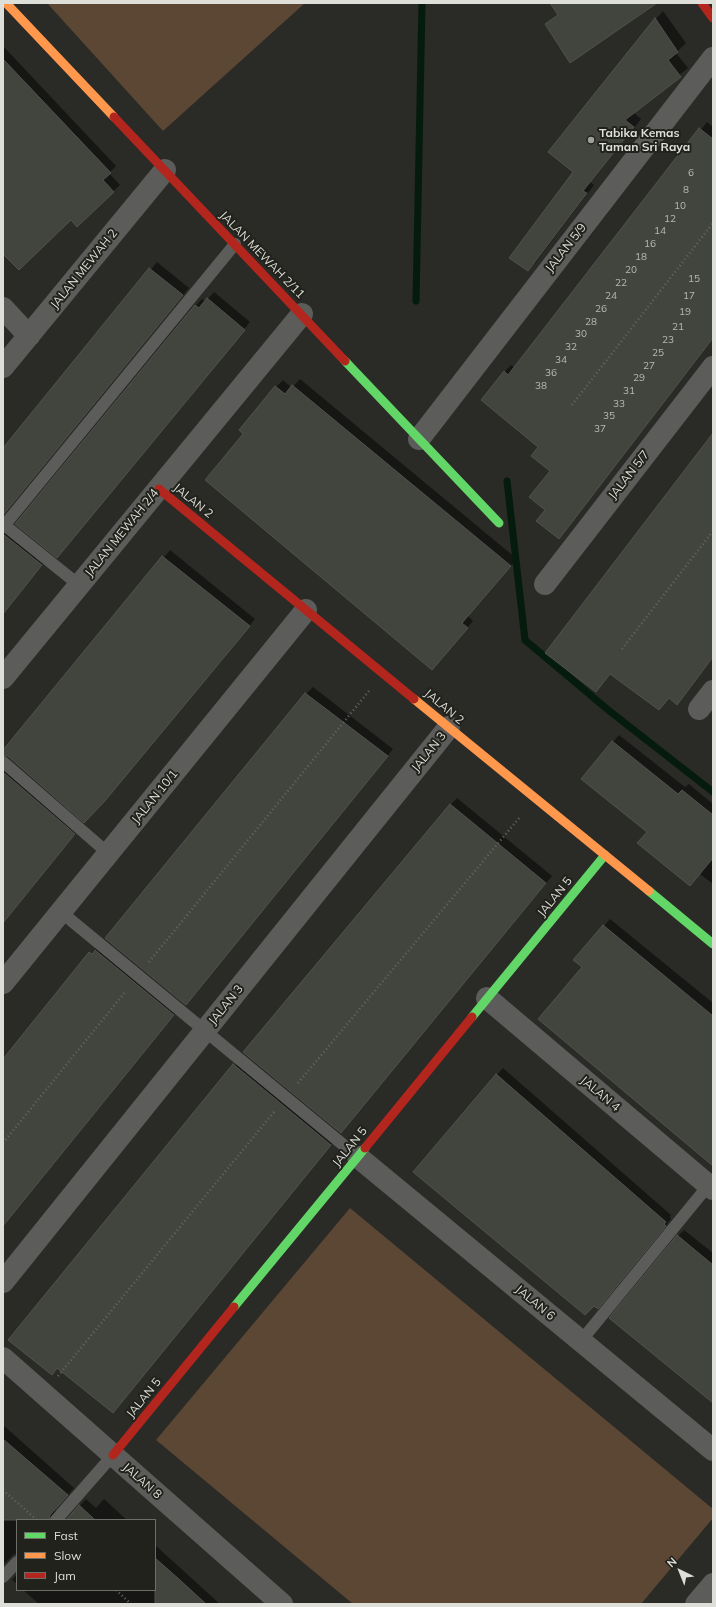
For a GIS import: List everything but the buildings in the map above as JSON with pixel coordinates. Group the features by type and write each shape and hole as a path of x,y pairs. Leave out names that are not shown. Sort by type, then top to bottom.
{"street":[{"name":"JALAN MEWAH 2/11","path":"6,3 499,523"},
{"path":"702,3 713,18"},
{"name":"JALAN 5/9","path":"419,438 713,58"},
{"name":"JALAN MEWAH 2","path":"3,367 165,170"},
{"path":"3,308 29,336"},
{"name":"JALAN MEWAH 2/4","path":"3,678 302,314"},
{"name":"JALAN 5/7","path":"545,584 713,369"},
{"name":"JALAN 2","path":"159,489 713,944"},
{"name":"JALAN 10/1","path":"3,983 306,610"},
{"path":"699,709 713,691"},
{"name":"JALAN 3","path":"3,1282 450,727"},
{"name":"JALAN 5","path":"113,1455 605,855"},
{"name":"JALAN 4","path":"487,998 711,1184"},
{"name":"JALAN 6","path":"358,1156 713,1450"},
{"name":"JALAN 8","path":"3,1358 282,1604"},
{"path":"696,1604 713,1584"}],"lane":[{"path":"79,585 3,526 235,244"},
{"path":"3,762 108,854"},
{"path":"61,912 358,1156"},
{"path":"581,1341 711,1184"},
{"path":"57,1519 113,1455"},
{"path":"3,1577 16,1563"}],"path":[{"path":"572,404 713,223"},
{"path":"622,649 713,531"},
{"path":"3,1143 384,673"},
{"path":"3,1490 37,1519"},
{"path":"117,1591 131,1604"}],"shaded area":[{"path":"47,3 305,3 163,131"},
{"path":"350,1208 713,1509 713,1518 641,1604 353,1604 156,1440"}],"waterway":[{"path":"416,301 422,3"},
{"path":"507,481 525,640 607,709 713,792"}],"traffic: fast":[{"path":"345,361 499,523"},
{"path":"472,1017 605,855"},
{"path":"649,891 713,944"},
{"path":"234,1307 365,1148"}],"traffic: slow":[{"path":"6,3 114,117"},
{"path":"414,699 649,891"}],"traffic: jam":[{"path":"702,3 713,18"},
{"path":"114,117 345,361"},
{"path":"159,489 414,699"},
{"path":"365,1148 472,1017"},
{"path":"113,1455 234,1307"}],"place":[{"name":"Tabika Kemas Taman Sri Raya","path":"591,140"}]}
